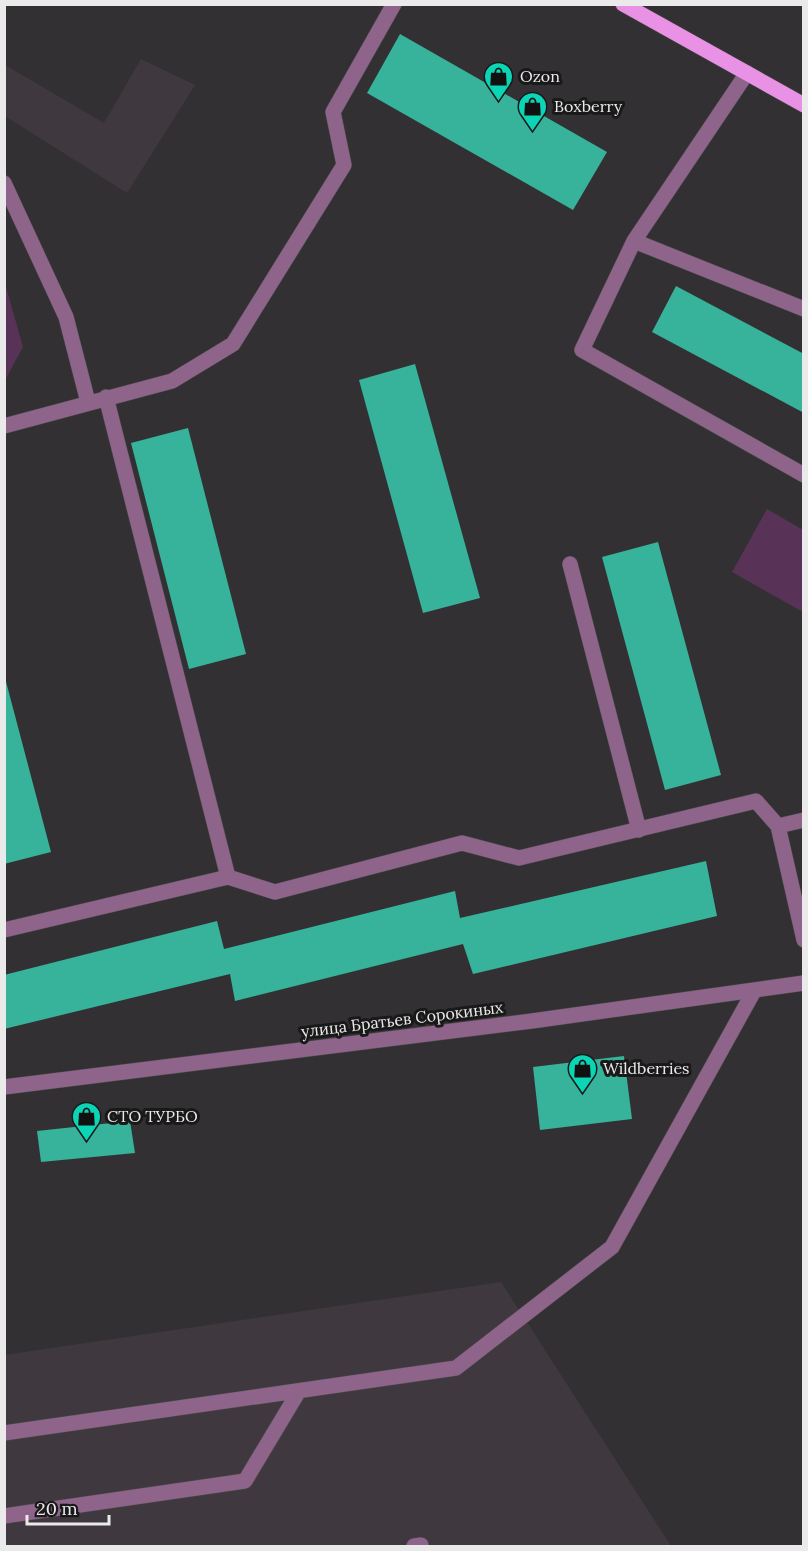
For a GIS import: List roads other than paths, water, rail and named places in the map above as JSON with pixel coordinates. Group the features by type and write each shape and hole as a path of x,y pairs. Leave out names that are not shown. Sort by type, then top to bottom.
{"main road":[{"path":"622,4 804,105"}],"street":[{"path":"4,426 172,381 233,344 344,165 333,112 394,4"},
{"path":"747,74 634,241 582,350 804,475"},
{"path":"4,183 66,317 88,402"},
{"path":"634,241 804,309"},
{"path":"106,397 228,878"},
{"path":"570,564 639,830"},
{"path":"4,930 228,878 275,892 462,843 519,858 756,801 778,826 804,940"},
{"path":"778,826 804,820"},
{"name":"улица Братьев Сорокиных","path":"4,1087 804,983"},
{"path":"4,1433 456,1368 612,1247 754,991"},
{"path":"4,1516 245,1481 300,1391"}],"place":[{"name":"Ozon","path":"499,102"},
{"name":"Boxberry","path":"533,132"},
{"name":"Wildberries","path":"582,1094"},
{"name":"СТО ТУРБО","path":"86,1142"}]}
